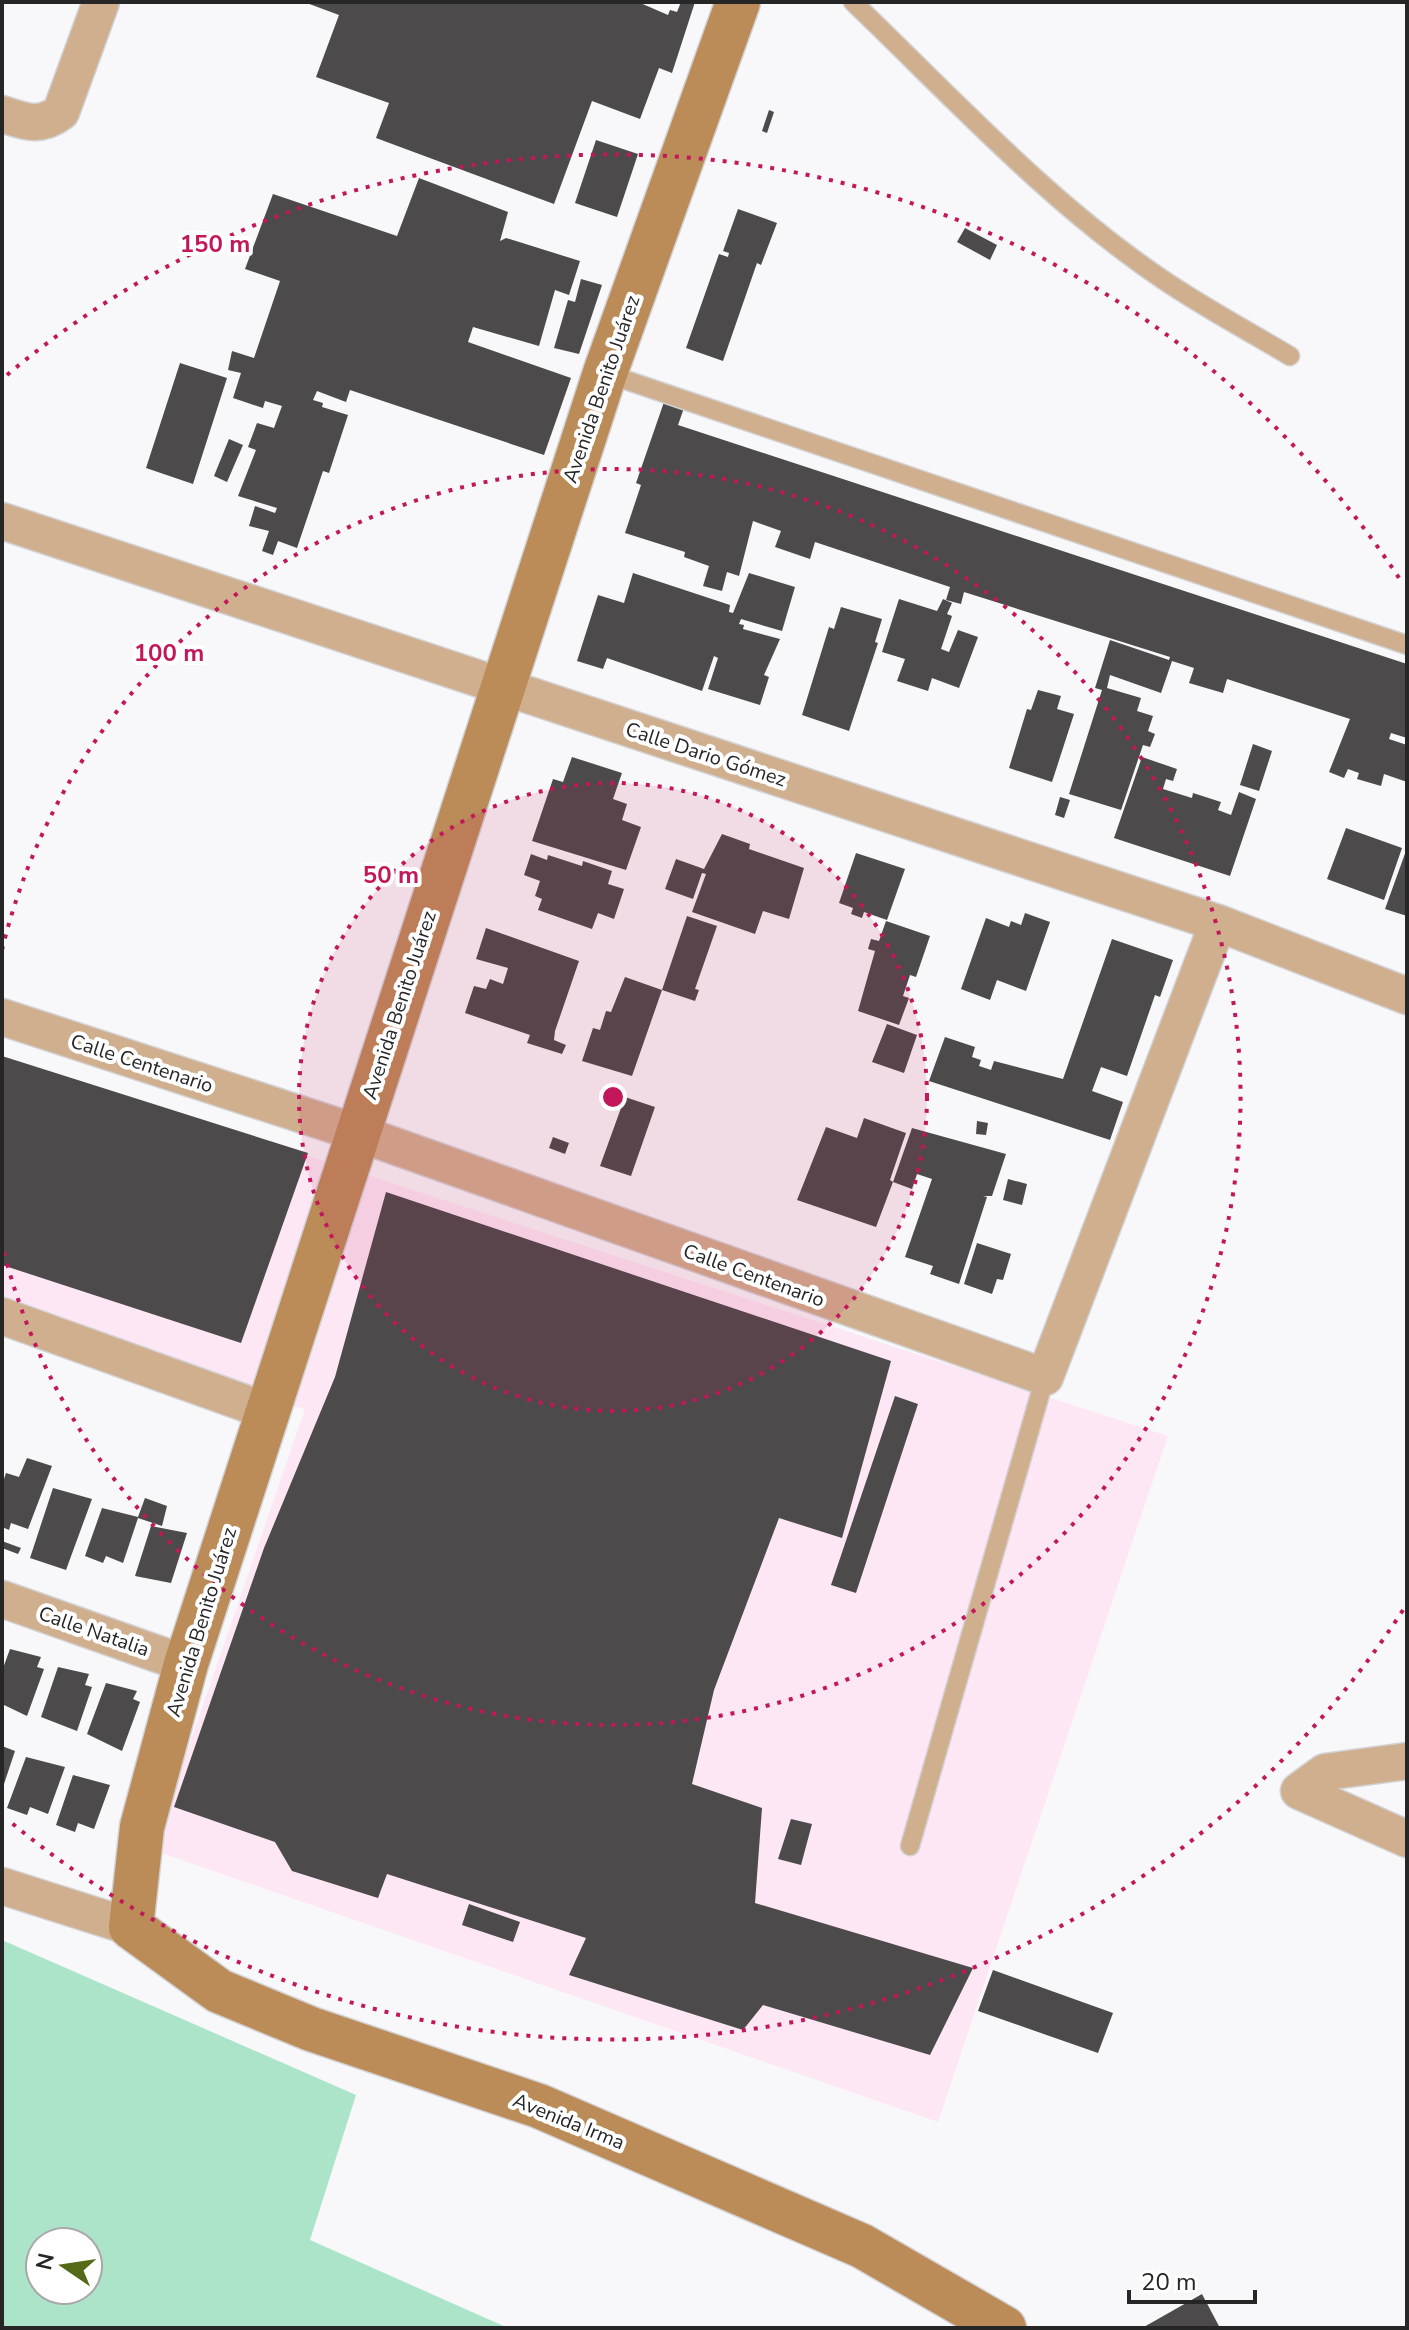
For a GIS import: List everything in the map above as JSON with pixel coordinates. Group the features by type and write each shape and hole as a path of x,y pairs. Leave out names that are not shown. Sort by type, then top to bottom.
{"street":[{"path":"2,114 32,125 49,121 61,112 101,2"},
{"name":"Avenida Benito Juárez","path":"131,1927 142,1827 186,1664 605,373 738,2"},
{"name":"Calle Dario Gómez","path":"2,521 1218,923 1407,996"},
{"path":"1045,1377 1218,923"},
{"name":"Calle Centenario","path":"2,1017 358,1133 1045,1377"},
{"path":"2,1316 267,1411"},
{"name":"Calle Natalia","path":"2,1599 186,1664"},
{"path":"1407,1761 1325,1772 1299,1791 1407,1839"},
{"path":"2,1886 131,1927"},
{"name":"Avenida Irma","path":"131,1927 219,1991 311,2029 553,2112 862,2246 1004,2328"}],"lane":[{"path":"853,2 1012,159 1164,280 1290,356"},
{"path":"605,373 1407,645"},
{"path":"910,1846 1045,1377"}],"shaded area":[{"path":"2,1056 1168,1436 938,2122 153,1850 305,1409 2,1335"}],"green space":[{"path":"2,1940 356,2095 310,2240 508,2328 2,2328"}],"building":[{"path":"304,2 638,2 668,15 670,10 677,12 681,2 695,2 672,73 659,68 640,119 592,101 554,204 376,138 389,103 316,77 339,15"},
{"path":"769,110 774,112 767,133 762,131"},
{"path":"596,140 638,154 617,217 575,203"},
{"path":"419,178 508,212 500,241 506,238 580,261 569,295 555,290 539,346 473,327 468,342 571,378 544,455 350,390 346,402 317,391 313,400 323,403 322,407 348,415 329,473 323,471 297,548 278,541 273,555 262,551 269,531 249,526 255,506 275,513 277,508 238,496 256,450 248,447 257,423 274,428 282,406 265,401 263,408 233,398 241,373 228,370 232,351 254,358 280,281 245,269 273,194 397,236"},
{"path":"738,209 777,223 761,265 757,263 723,361 686,348 719,254 728,257 729,253 723,251"},
{"path":"965,228 997,245 990,260 957,242"},
{"path":"581,279 602,285 579,354 554,348 568,300 575,302"},
{"path":"180,363 227,378 193,484 146,468"},
{"path":"664,402 684,408 678,425 1407,664 1407,738 1391,733 1389,739 1407,745 1407,782 1384,774 1381,786 1357,779 1359,773 1348,769 1344,778 1329,772 1350,719 1227,679 1223,693 1189,683 1194,668 1172,661 1161,693 1110,675 1107,688 1141,698 1137,711 1153,716 1148,731 1155,734 1150,747 1143,745 1121,810 1069,794 1102,690 1095,688 1110,640 1169,660 1170,657 964,592 961,604 946,600 950,587 815,542 810,559 775,547 781,531 753,521 739,576 727,572 722,591 703,586 709,566 684,557 685,552 625,533 641,485 636,483"},
{"path":"229,439 243,445 227,482 214,476"},
{"path":"633,573 730,605 729,612 733,613 749,573 795,587 782,631 741,619 739,624 744,625 743,629 780,639 764,675 769,677 760,705 708,689 718,658 714,656 702,691 607,658 603,669 577,661 598,595 624,603"},
{"path":"899,599 937,611 943,599 952,603 947,614 952,616 941,649 949,652 958,630 978,637 959,688 932,678 928,691 897,681 905,659 882,652"},
{"path":"841,607 882,619 875,642 878,643 849,731 802,715 829,627 834,629"},
{"path":"1038,690 1061,696 1057,709 1074,714 1052,782 1009,768 1027,709 1031,710"},
{"path":"1253,744 1272,751 1259,791 1240,785"},
{"path":"572,757 622,773 613,799 627,804 622,820 641,827 626,870 532,841 553,779 563,782"},
{"path":"1142,757 1177,769 1173,781 1166,779 1163,789 1192,798 1193,793 1221,802 1218,810 1231,815 1239,792 1256,799 1230,876 1114,838"},
{"path":"1060,797 1070,800 1064,818 1055,815"},
{"path":"1346,828 1402,848 1384,900 1327,879"},
{"path":"722,834 750,844 749,849 804,868 789,919 763,911 755,934 692,912 706,874 702,873 693,899 665,889 676,859 704,869"},
{"path":"1407,848 1407,916 1385,909"},
{"path":"856,853 905,869 887,920 864,912 862,918 851,914 853,908 839,903"},
{"path":"531,854 547,860 548,855 582,866 583,861 612,871 608,884 624,889 614,919 598,913 592,929 538,910 542,899 535,896 540,881 524,875"},
{"path":"1025,913 1050,922 1026,991 997,980 990,1000 961,989 986,918 1009,927 1011,921 1021,925"},
{"path":"687,916 717,926 695,989 699,990 695,1001 662,990"},
{"path":"886,921 930,936 916,977 910,975 903,996 909,998 899,1025 858,1011 875,951 868,949 871,939 879,941"},
{"path":"486,928 579,961 555,1031 554,1040 566,1045 562,1054 527,1043 530,1035 465,1013 474,986 486,989 490,979 503,984 508,968 476,959"},
{"path":"1112,939 1173,960 1160,997 1155,995 1127,1076 1101,1067 1092,1091 1123,1102 1110,1140 929,1081 945,1037 975,1047 972,1057 981,1060 979,1066 991,1070 994,1061 1063,1079"},
{"path":"625,977 662,990 632,1076 582,1061 593,1028 600,1030 606,1011 611,1012"},
{"path":"887,1024 917,1035 904,1073 872,1062"},
{"path":"2,1056 308,1153 241,1343 2,1265"},
{"path":"625,1097 655,1107 631,1176 600,1166"},
{"path":"864,1118 906,1133 890,1180 893,1182 876,1227 797,1200 826,1127 857,1138"},
{"path":"977,1121 988,1123 986,1135 976,1134"},
{"path":"912,1128 1006,1154 992,1196 983,1196 987,1197 959,1284 930,1274 933,1266 905,1257 932,1179 917,1174 912,1189 893,1182"},
{"path":"553,1137 569,1143 565,1154 549,1148"},
{"path":"1008,1179 1027,1184 1022,1205 1003,1200"},
{"path":"386,1192 891,1361 842,1538 779,1518 714,1690 692,1784 762,1808 755,1903 973,1968 930,2055 763,2005 743,2030 569,1975 586,1938 387,1874 378,1898 292,1871 275,1842 174,1807 264,1548 335,1377"},
{"path":"977,1243 1011,1254 1003,1280 997,1279 992,1294 964,1284"},
{"path":"895,1396 918,1404 856,1593 831,1585"},
{"path":"27,1458 52,1466 28,1529 11,1523 9,1530 2,1527 2,1485 6,1473 19,1477"},
{"path":"53,1488 92,1499 66,1570 30,1558"},
{"path":"145,1498 167,1506 162,1526 138,1518 123,1563 106,1556 103,1563 85,1556 102,1508 138,1517"},
{"path":"151,1526 187,1533 171,1583 135,1576"},
{"path":"2,1541 21,1548 18,1554 2,1548"},
{"path":"10,1649 41,1657 37,1667 44,1669 27,1716 2,1704 2,1671"},
{"path":"58,1667 89,1674 85,1685 92,1687 77,1731 41,1717"},
{"path":"106,1683 137,1691 133,1699 140,1702 122,1751 87,1734"},
{"path":"2,1746 15,1751 3,1787 2,1787"},
{"path":"26,1757 65,1767 48,1814 30,1807 27,1815 7,1808"},
{"path":"73,1775 110,1785 94,1829 78,1823 75,1832 56,1825"},
{"path":"791,1819 812,1824 801,1865 778,1859"},
{"path":"469,1904 520,1922 513,1942 462,1925"},
{"path":"993,1970 1113,2013 1098,2053 978,2011"},
{"path":"1202,2294 1220,2328 1142,2328 1158,2319"}]}
